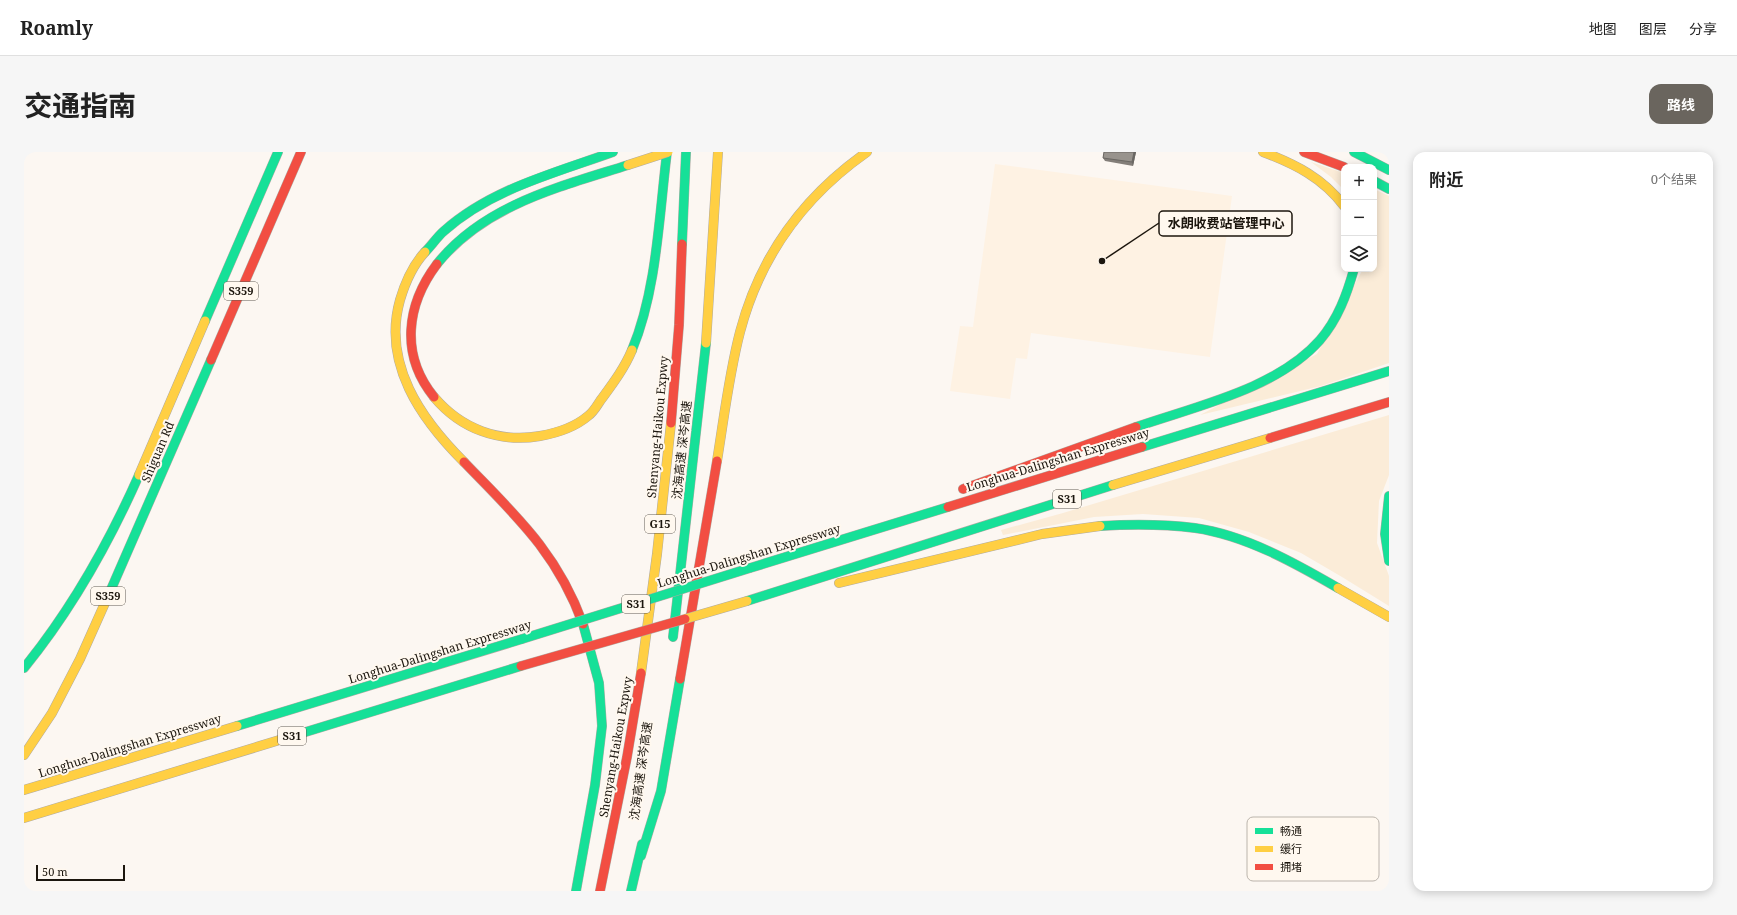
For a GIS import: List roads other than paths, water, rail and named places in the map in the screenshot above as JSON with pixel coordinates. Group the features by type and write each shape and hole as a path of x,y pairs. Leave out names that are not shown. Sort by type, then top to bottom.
{"main road":[{"name":"Shiguan Rd","path":"24,668 57,626 91,575 134,486 278,152"},
{"name":"Shiguan Rd","path":"24,755 52,713 80,659 136,536 301,152"},
{"path":"576,891 597,771 602,730 599,684 586,634 564,579 542,546 519,518 442,439 413,400 399,368 395,349 394,328 402,290 417,259 439,234 475,208 514,188 613,152"},
{"path":"667,152 660,216 644,313 634,346 616,381 588,417 558,432 532,439 510,439 479,432 458,421 441,406 426,386 415,361 410,335 415,309 423,286 437,264 453,246 502,212 552,189 667,152"},
{"name":"Shenyang-Haikou Expwy","path":"600,891 625,770 642,669 656,561 677,349 686,152"},
{"name":"沈海高速 深岑高速","path":"672,645 705,355 718,152"},
{"path":"641,856 661,791 740,331 755,288 773,251 796,217 824,185 853,160 867,152"},
{"path":"1263,152 1289,161 1317,177 1341,202"},
{"path":"1304,152 1341,166"},
{"path":"1354,152 1389,170"},
{"path":"1377,183 1389,189"},
{"path":"950,494 1204,404 1240,390 1279,372 1313,347 1327,330 1346,295 1353,272"},
{"name":"Longhua-Dalingshan Expressway","path":"24,790 522,639 1389,371"},
{"name":"S31","path":"24,818 521,666 747,601 1060,501 1389,402"},
{"path":"1389,496 1385,534 1389,561"},
{"path":"830,543 929,502"},
{"path":"747,601 854,580 1068,530 1116,523 1154,523 1184,525 1213,531 1247,542 1301,566 1389,617"},
{"name":"沈海高速 深岑高速","path":"631,891 641,856 650,793"}],"place":[{"name":"水朗收费站管理中心","path":"1102,261"}]}
